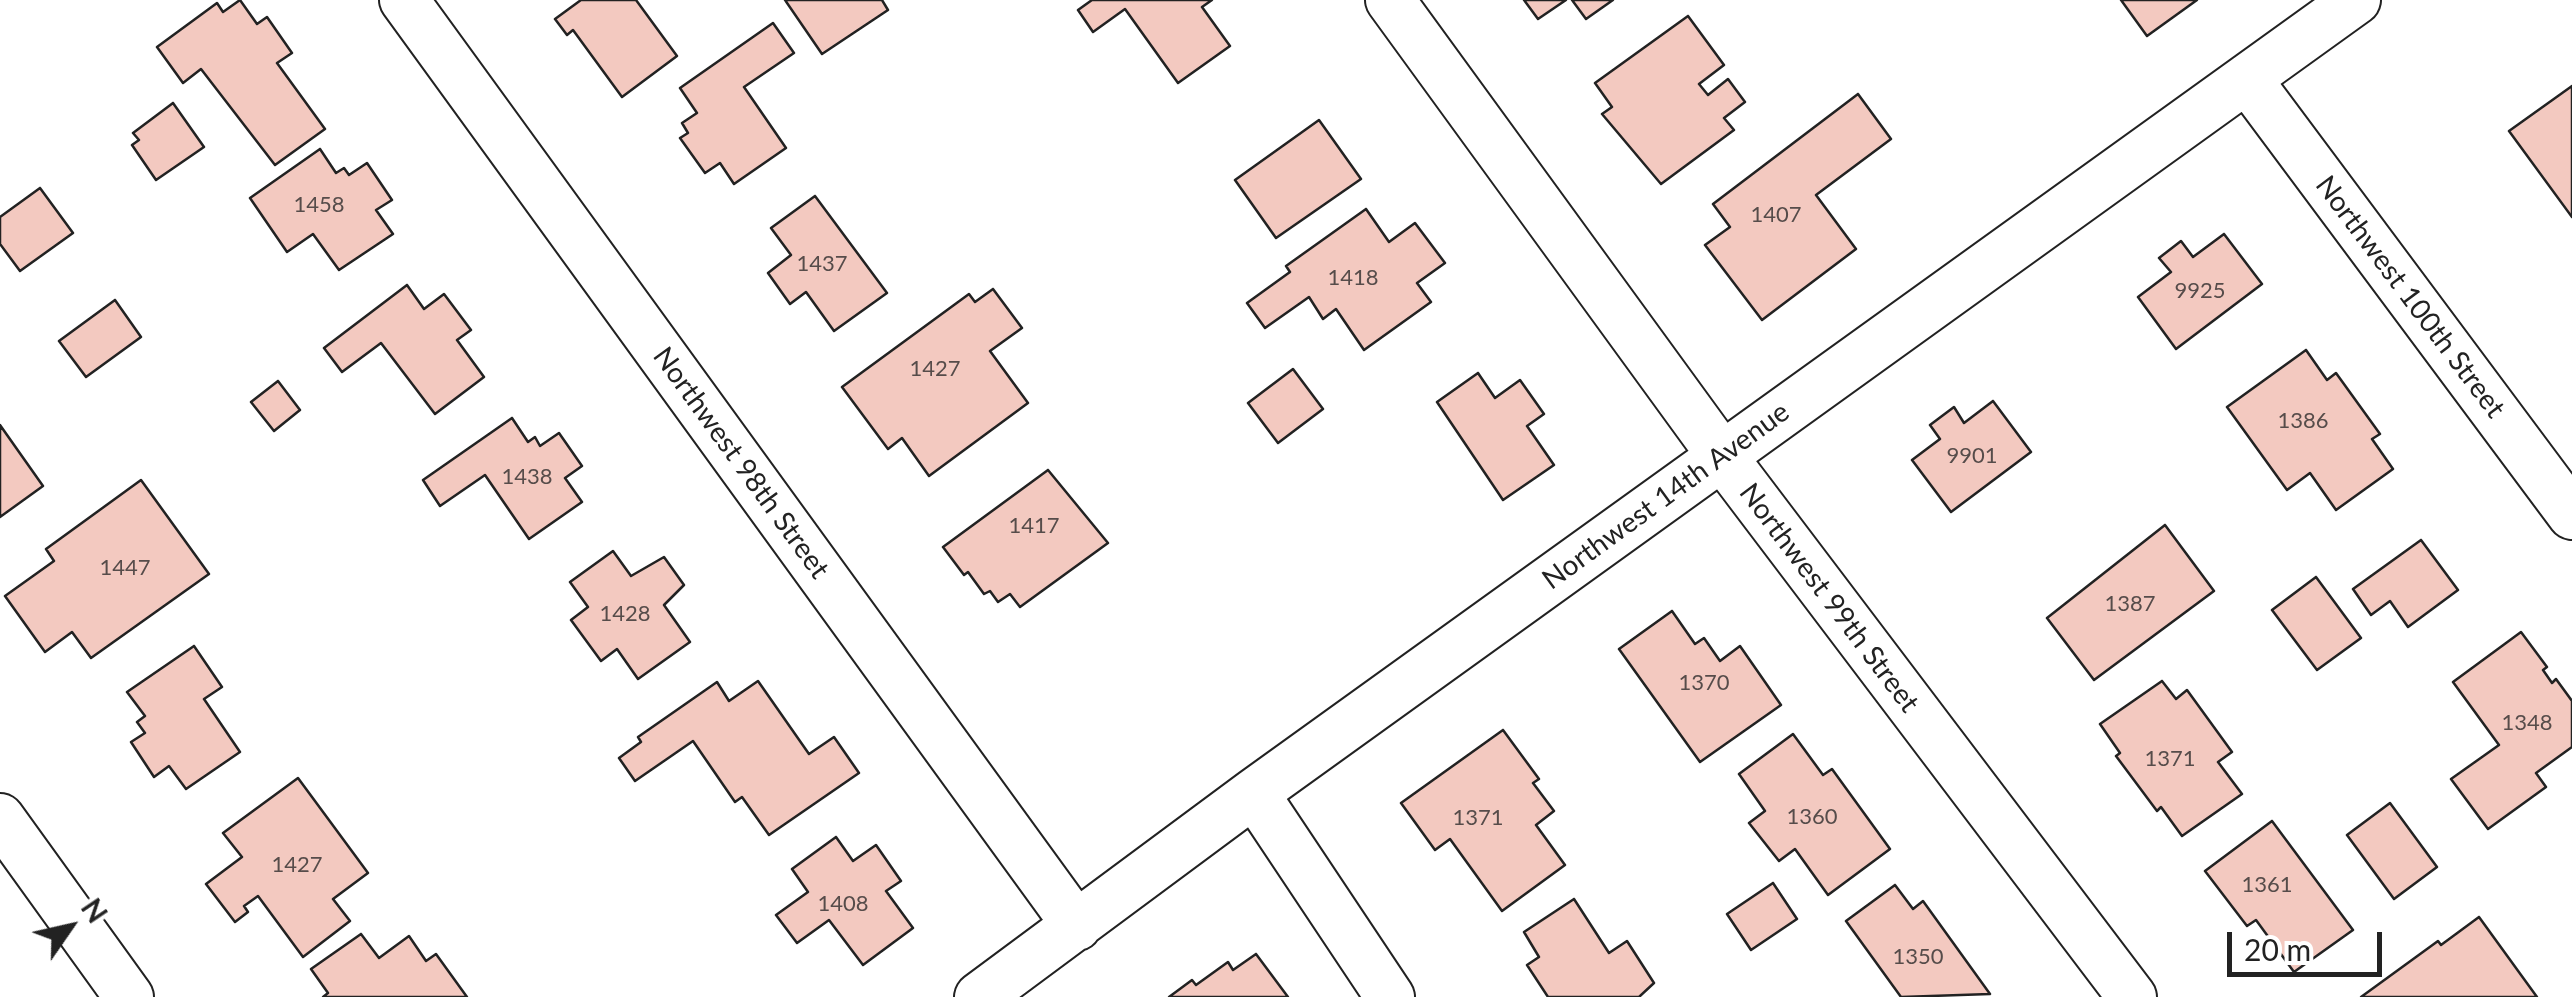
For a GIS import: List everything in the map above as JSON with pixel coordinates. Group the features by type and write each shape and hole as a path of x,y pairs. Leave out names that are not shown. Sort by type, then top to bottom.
{"street":[{"name":"Northwest 98th Street","path":"404,0 1077,926"},
{"name":"Northwest 99th Street","path":"1390,0 1722,456 2132,997"},
{"name":"Northwest 14th Avenue","path":"979,997 1254,792 2354,0"},
{"name":"Northwest 100th Street","path":"2248,79 2572,515"},
{"path":"1254,792 1390,997"},
{"path":"0,818 129,997"}],"building":[{"path":"240,0 257,24 267,17 292,53 277,63 325,129 275,165 201,69 183,83 157,47 217,3 223,12"},
{"path":"581,0 636,0 677,56 622,97 573,30 567,35 555,19"},
{"path":"785,0 882,0 888,10 822,54"},
{"path":"1092,0 1212,0 1202,7 1230,46 1178,83 1125,9 1093,32 1078,10"},
{"path":"1524,0 1566,0 1538,19"},
{"path":"1572,0 1613,0 1586,19"},
{"path":"2121,0 2197,0 2147,36"},
{"path":"1688,16 1724,65 1699,84 1708,95 1728,79 1745,102 1724,118 1734,130 1661,184 1602,114 1612,107 1595,83"},
{"path":"773,23 794,53 744,87 786,148 734,184 720,163 705,173 680,138 688,133 682,123 697,113 680,88"},
{"path":"2572,86 2572,217 2509,131"},
{"path":"1858,94 1891,139 1816,195 1856,249 1762,320 1705,245 1730,227 1713,204"},
{"path":"173,103 204,147 156,180 132,145 139,140 133,133"},
{"path":"1319,120 1361,179 1276,238 1235,180"},
{"path":"320,149 336,173 344,168 349,175 367,163 392,200 376,210 393,234 339,270 313,234 287,252 250,198"},
{"path":"40,188 73,233 20,271 0,244 0,217"},
{"path":"815,196 887,293 834,331 806,292 790,304 768,273 791,255 771,228"},
{"path":"1366,209 1389,242 1415,223 1445,263 1417,283 1431,302 1364,350 1336,309 1323,319 1309,297 1265,328 1247,303 1290,272 1286,266"},
{"path":"2224,234 2262,284 2176,349 2138,297 2171,272 2159,258 2181,241 2193,257"},
{"path":"407,285 424,309 444,294 471,330 457,340 484,377 435,414 381,343 342,372 324,348"},
{"path":"993,289 1022,328 990,351 1028,403 929,476 902,438 888,449 842,387 969,294 975,302"},
{"path":"115,300 141,337 86,377 59,341"},
{"path":"2306,350 2327,380 2336,373 2380,434 2372,439 2393,469 2336,510 2310,473 2287,490 2227,407"},
{"path":"1293,369 1323,409 1278,443 1248,403"},
{"path":"1478,373 1495,398 1520,380 1544,414 1527,426 1554,465 1503,500 1437,402"},
{"path":"278,381 300,410 274,431 251,402"},
{"path":"1993,401 2031,452 1951,512 1912,460 1940,439 1930,425 1954,407 1964,423"},
{"path":"512,418 528,442 535,437 540,446 559,433 582,466 565,478 582,502 529,539 485,475 440,506 423,480"},
{"path":"0,425 43,486 0,517"},
{"path":"1048,470 1108,543 1020,607 1010,594 998,602 990,591 984,594 968,572 964,575 943,547"},
{"path":"141,480 209,574 91,658 72,632 45,652 5,596 54,561 46,549"},
{"path":"2165,525 2214,591 2094,680 2047,618"},
{"path":"2421,540 2458,590 2408,627 2390,601 2371,615 2353,589"},
{"path":"613,551 631,576 664,557 684,585 664,605 690,642 638,679 617,649 601,661 571,620 588,607 570,582"},
{"path":"2316,577 2361,638 2317,670 2272,610"},
{"path":"1672,611 1695,644 1704,638 1720,661 1740,646 1781,705 1700,762 1619,649"},
{"path":"2521,632 2547,667 2543,670 2552,683 2556,679 2572,701 2572,747 2536,773 2546,787 2488,829 2451,779 2499,745 2453,682"},
{"path":"194,646 222,687 204,699 240,752 186,789 169,766 154,777 131,742 145,733 137,722 145,716 127,692"},
{"path":"758,681 809,754 834,737 859,773 769,835 742,797 735,802 693,741 635,781 619,758 641,742 638,737 717,682 729,701"},
{"path":"2162,681 2176,699 2187,690 2232,752 2218,762 2242,794 2182,836 2161,807 2157,811 2116,756 2120,753 2100,724"},
{"path":"1503,730 1539,779 1533,783 1554,811 1536,825 1565,865 1502,911 1450,839 1435,850 1401,803"},
{"path":"1793,734 1823,775 1832,769 1890,849 1828,895 1795,849 1779,861 1749,823 1765,811 1739,774"},
{"path":"298,778 368,873 333,899 350,921 303,957 258,896 244,906 248,912 235,922 206,884 242,857 223,833"},
{"path":"2390,803 2437,867 2394,899 2347,835"},
{"path":"2272,821 2353,930 2294,972 2256,920 2247,926 2205,871"},
{"path":"836,837 853,861 876,845 901,881 886,891 913,928 863,965 829,920 797,943 776,915 808,892 792,869"},
{"path":"1773,883 1797,919 1751,950 1727,914"},
{"path":"1895,885 1913,909 1923,901 1990,994 1901,997 1846,921"},
{"path":"1574,899 1609,953 1627,941 1654,983 1639,997 1548,997 1527,965 1539,957 1524,932"},
{"path":"2479,917 2537,997 2361,997 2438,941 2441,945"},
{"path":"361,934 379,958 409,936 426,961 436,954 467,997 323,997 328,993 311,969"},
{"path":"1256,954 1288,997 1169,997 1192,980 1196,985 1228,962 1233,970"}]}
